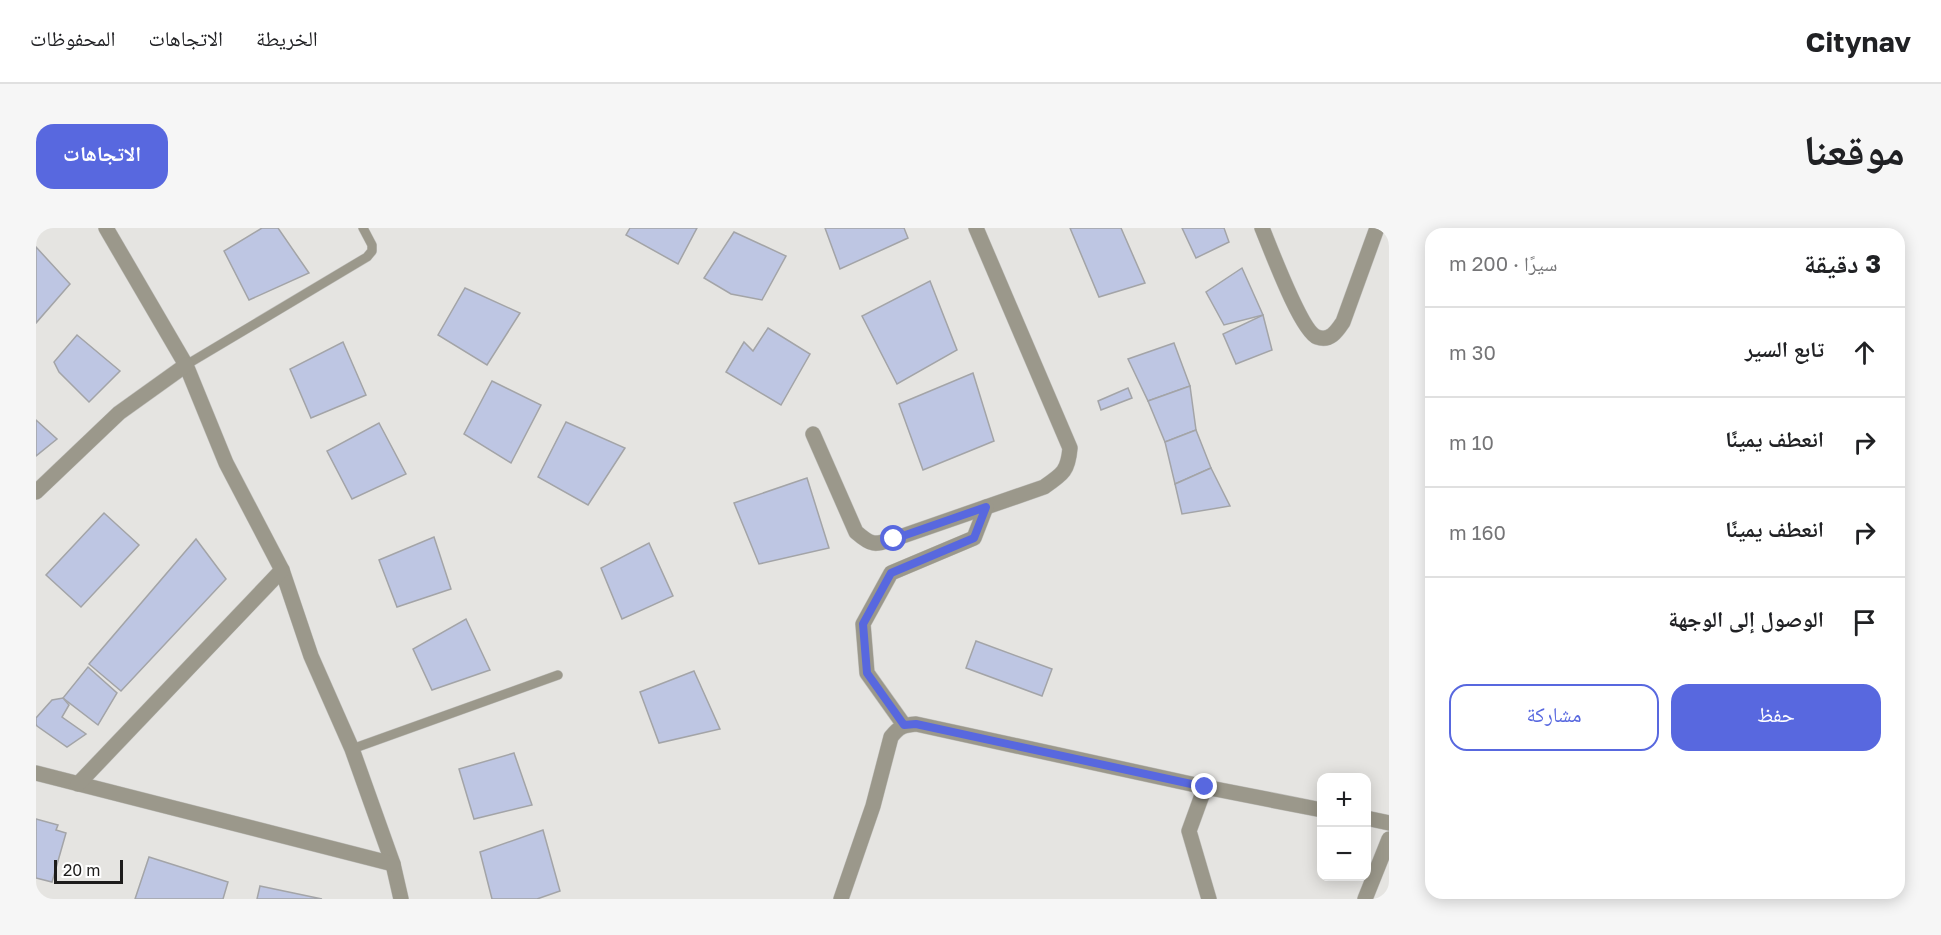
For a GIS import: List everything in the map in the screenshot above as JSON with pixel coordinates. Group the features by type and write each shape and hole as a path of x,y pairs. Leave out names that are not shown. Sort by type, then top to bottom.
{"street":[{"path":"106,228 186,365 226,463 282,570 311,656 352,749 393,864 401,899"},
{"path":"813,434 856,532 868,543 894,539 1044,487 1060,476 1069,463 1070,448 976,228"},
{"path":"1262,228 1299,315 1310,333 1324,338 1334,335 1344,322 1377,228"},
{"path":"36,492 119,413 186,365"},
{"path":"904,725 867,673 863,624 891,573 974,538 986,507"},
{"path":"78,784 282,570"},
{"path":"841,899 873,806 891,737 904,725 916,724 1317,809"},
{"path":"36,773 393,864"},
{"path":"1205,787 1189,831 1209,899"},
{"path":"1371,819 1389,823"},
{"path":"1365,899 1389,839"}],"lane":[{"path":"186,365 367,257 372,251 372,245 363,228"},
{"path":"352,749 558,675"}],"building":[{"path":"262,228 278,228 309,273 249,300 224,251"},
{"path":"630,228 697,228 678,264 626,235"},
{"path":"825,228 904,228 908,238 840,269"},
{"path":"1070,228 1121,228 1145,283 1099,297"},
{"path":"1182,228 1224,228 1229,242 1196,258"},
{"path":"734,232 786,256 762,300 731,294 704,278"},
{"path":"36,247 70,284 36,323"},
{"path":"1242,268 1263,315 1224,325 1206,292"},
{"path":"930,281 957,350 897,384 862,316"},
{"path":"465,288 520,313 487,365 438,335"},
{"path":"1263,315 1272,350 1236,364 1223,334"},
{"path":"768,328 810,354 781,405 726,372 744,342 753,351"},
{"path":"77,335 120,371 89,402 59,372 54,362"},
{"path":"343,342 366,395 311,418 290,369"},
{"path":"1174,343 1190,386 1148,401 1128,359"},
{"path":"973,373 994,441 923,470 899,404"},
{"path":"492,381 541,405 511,463 464,434"},
{"path":"1190,386 1196,430 1165,442 1148,401"},
{"path":"1128,388 1132,398 1101,410 1098,401"},
{"path":"36,420 57,439 36,456"},
{"path":"566,422 625,448 588,505 538,477"},
{"path":"379,423 406,474 352,499 327,451"},
{"path":"1196,430 1211,468 1175,484 1165,442"},
{"path":"1211,468 1230,506 1182,514 1175,484"},
{"path":"807,478 829,548 759,564 734,503"},
{"path":"104,513 139,545 81,607 46,575"},
{"path":"434,537 451,589 397,607 379,560"},
{"path":"196,539 226,579 121,691 89,664"},
{"path":"649,543 673,596 622,619 601,568"},
{"path":"466,619 490,670 432,690 413,649"},
{"path":"976,641 1052,669 1042,696 966,668"},
{"path":"88,667 117,693 98,725 63,698"},
{"path":"694,671 720,729 659,743 640,692"},
{"path":"63,698 69,705 62,717 86,734 67,747 36,724 36,718 52,700"},
{"path":"514,753 532,805 474,819 459,769"},
{"path":"36,819 58,825 56,830 66,833 52,882 36,878"},
{"path":"543,830 560,891 537,899 492,899 480,852"},
{"path":"149,857 228,882 223,899 135,899"},
{"path":"260,886 322,899 257,899"}],"route":[{"path":"894,539 986,507 974,538 891,573 863,624 867,673 904,725 916,724 1205,787"}]}
